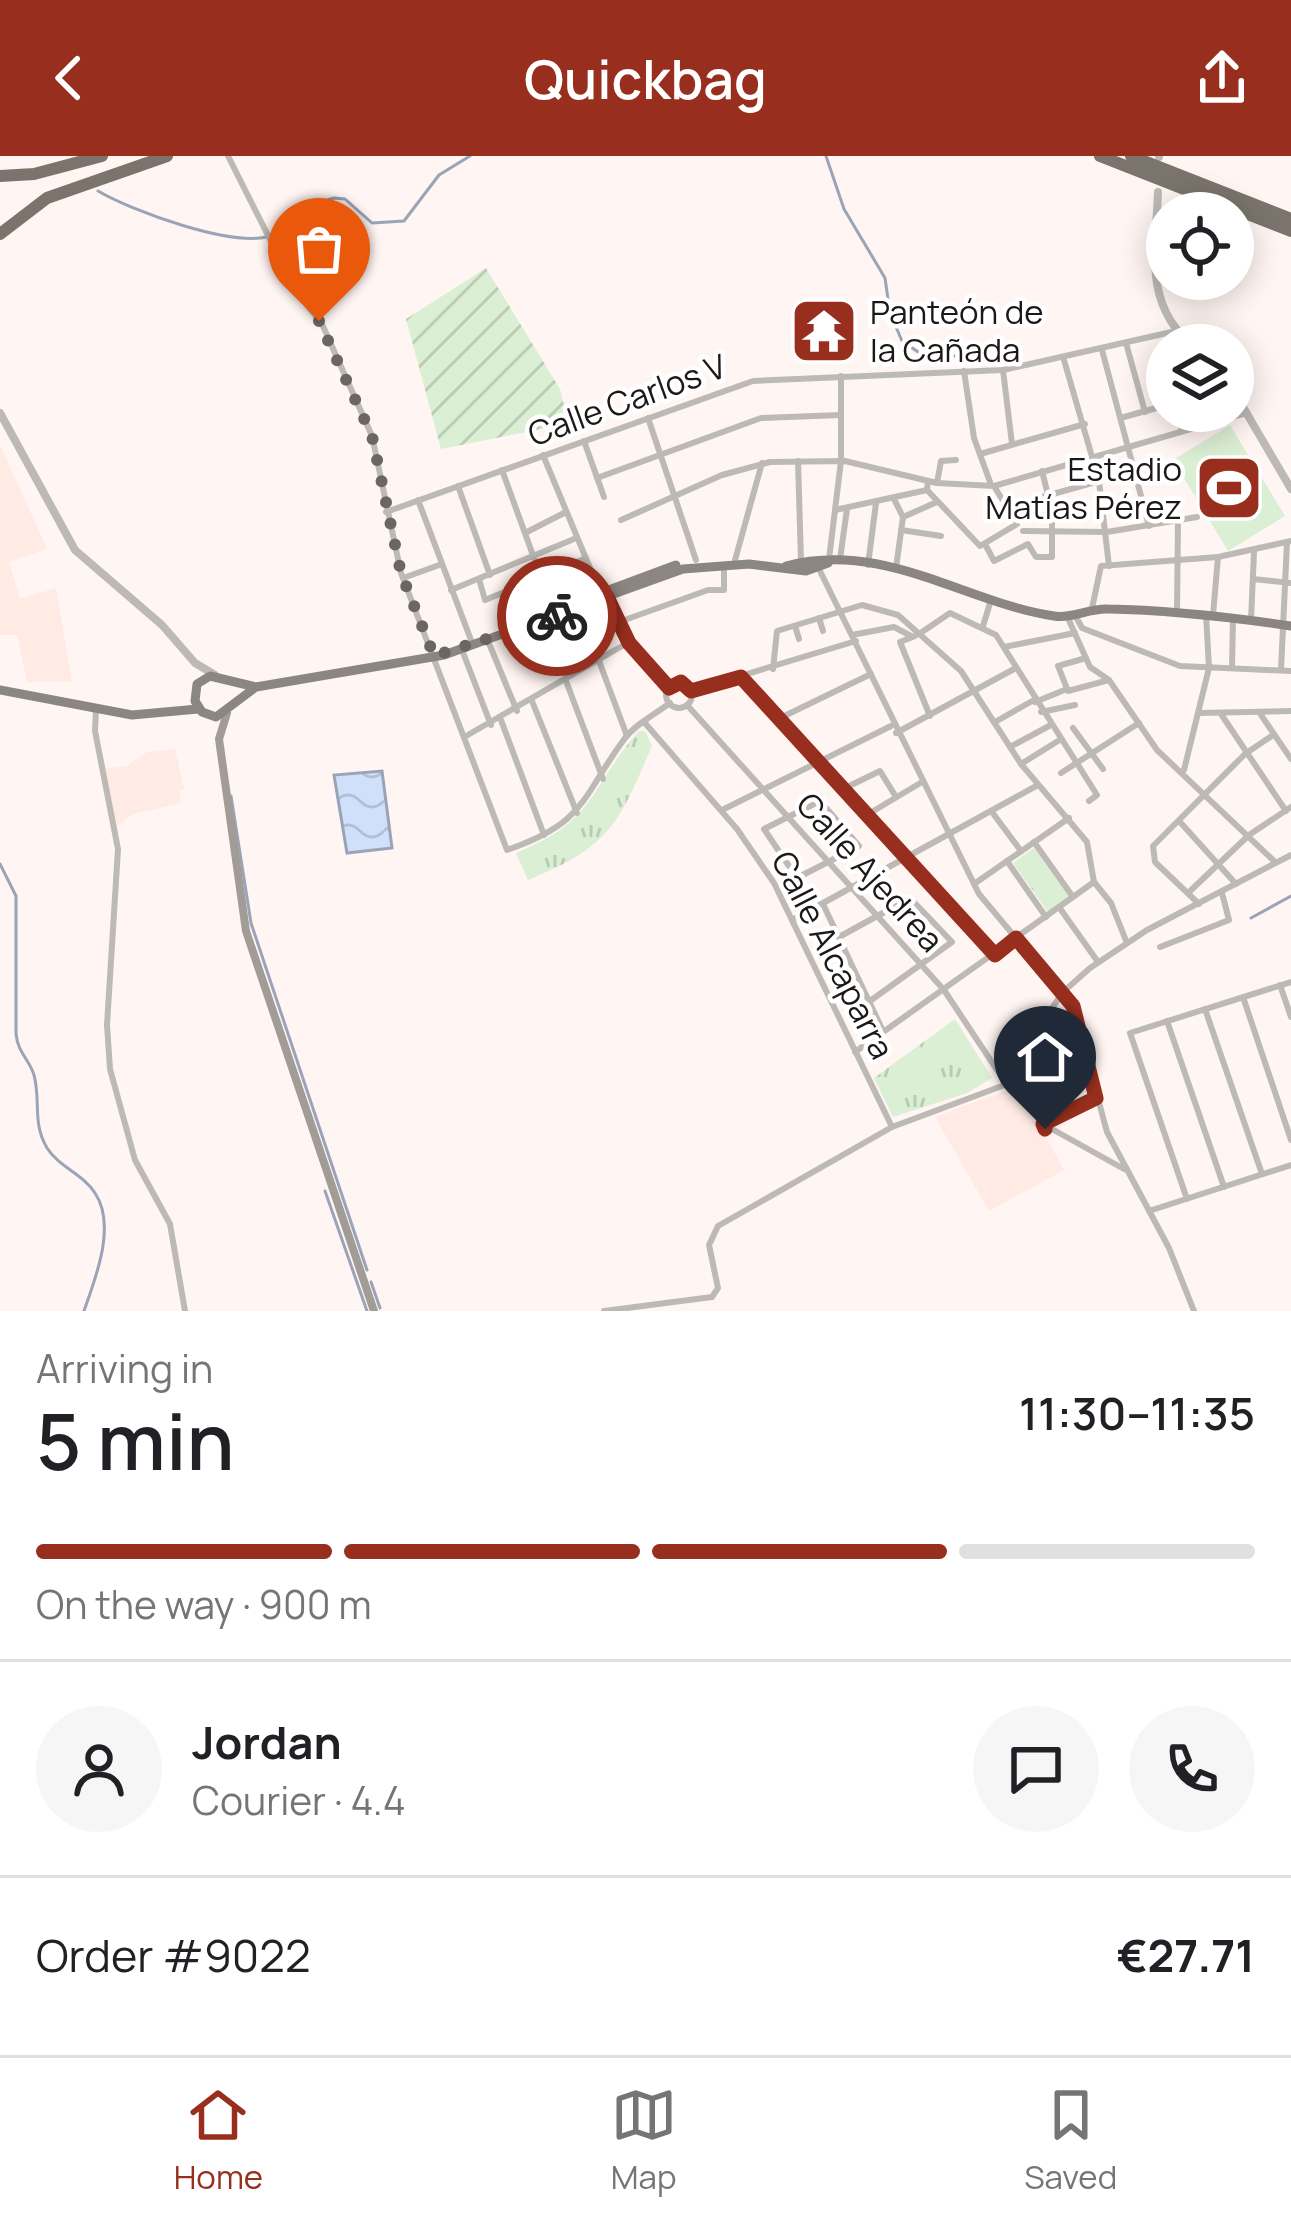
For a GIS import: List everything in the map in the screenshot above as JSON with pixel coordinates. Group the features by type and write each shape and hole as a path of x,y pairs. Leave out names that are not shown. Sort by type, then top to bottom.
{"highway":[{"path":"0,176 47,172 102,156"},
{"path":"0,234 46,198 167,156"},
{"path":"1100,156 1291,231"},
{"path":"1131,156 1291,219"}],"main road":[{"path":"178,708 215,675 256,687 462,650 696,560 896,568 1071,615 1092,608 1177,611 1287,625"},
{"path":"434,656 683,569 730,562"},
{"path":"219,739 231,708 231,683"},
{"path":"0,690 132,715 178,708 202,712 231,708 256,687"},
{"path":"196,688 202,712 219,739 246,931 374,1311"}],"street":[{"path":"229,156 358,401 372,436 385,513 406,577 507,850 544,835 577,813 627,736 670,704 687,705 691,691"},
{"name":"Calle Carlos V","path":"385,513 753,381 1003,370 1146,338"},
{"path":"1123,418 1145,412 1126,343"},
{"path":"1102,350 1149,526"},
{"path":"1064,360 1099,481 1109,566"},
{"path":"1003,370 1012,444"},
{"path":"964,371 980,454 992,484 1020,527"},
{"path":"841,376 841,460 825,565 840,611 974,884 1073,1006 1096,1098 1194,1311"},
{"path":"0,413 75,550 163,625 195,663 215,675"},
{"path":"597,478 761,418 841,415"},
{"path":"648,418 696,560"},
{"path":"980,454 1085,424"},
{"path":"1254,427 1291,489"},
{"path":"621,520 762,463 841,460 931,485 992,484 1179,432"},
{"path":"584,441 604,496"},
{"path":"544,455 584,559 629,643 669,688 670,704"},
{"path":"956,460 941,461 931,485 937,502 974,542 985,544 1020,527 1107,532 1197,517"},
{"path":"798,461 801,565"},
{"path":"619,622 724,590 762,463"},
{"path":"502,470 534,558 560,609"},
{"path":"985,544 994,561 1028,544 1036,557 1052,556 1053,531 1042,470"},
{"path":"1007,507 1099,481"},
{"path":"835,510 894,499 931,485"},
{"path":"458,486 490,574"},
{"path":"894,499 902,517 896,568"},
{"path":"418,500 471,640"},
{"path":"868,565 876,502"},
{"path":"902,517 937,502"},
{"path":"825,565 847,508"},
{"path":"525,532 564,513"},
{"path":"1177,611 1178,522"},
{"path":"901,530 941,536"},
{"path":"452,590 574,538"},
{"path":"1092,608 1097,569 1254,551 1289,542 1287,625 1280,671"},
{"path":"1251,620 1254,551"},
{"path":"1184,771 1209,668 1218,556"},
{"path":"478,579 485,600 584,559"},
{"path":"406,577 442,564"},
{"path":"1253,579 1288,583"},
{"path":"983,626 992,597"},
{"path":"773,668 777,631 862,605 898,616 977,688 1021,764 1087,842 1094,882 1111,903 1127,943"},
{"path":"930,716 900,642 950,613 983,626 1004,647 1058,741 1097,795 1089,802"},
{"path":"1071,615 1086,658 1109,680 1157,750 1276,863"},
{"path":"1071,615 1082,628 1180,666 1291,670"},
{"path":"819,618 823,631"},
{"path":"1232,669 1233,618"},
{"path":"795,626 799,639"},
{"path":"691,691 894,627 901,635 918,634"},
{"path":"1004,647 1075,633"},
{"path":"488,641 517,711"},
{"path":"466,737 629,643"},
{"path":"462,650 491,725"},
{"path":"1067,689 1058,666 1086,658"},
{"path":"599,661 627,736"},
{"path":"195,663 196,688"},
{"path":"722,810 930,716 1016,668"},
{"path":"778,719 872,674"},
{"path":"741,677 995,955"},
{"path":"995,722 1067,689 1109,680"},
{"path":"566,681 602,779"},
{"path":"669,688 681,682 691,691"},
{"path":"532,701 577,813"},
{"name":"Calle Ajedrea","path":"687,705 944,990 1005,1082"},
{"path":"1041,712 1075,705"},
{"path":"96,709 95,731 119,868 107,1024 110,1069 136,1160 170,1225 185,1311"},
{"path":"1198,713 1291,711"},
{"path":"1259,712 1291,759"},
{"path":"1188,893 1249,836 1288,809 1221,714"},
{"path":"501,720 544,835"},
{"name":"Calle Alcaparra","path":"644,722 722,810 793,920 892,1126"},
{"path":"1061,773 1139,724"},
{"path":"1010,747 1049,726"},
{"path":"1073,728 1103,770"},
{"path":"1199,904 1155,862 1153,846 1245,754 1274,735"},
{"path":"1021,764 1058,741"},
{"path":"841,790 880,771 896,796"},
{"path":"865,816 922,782"},
{"path":"793,920 1038,785"},
{"path":"820,801 860,846 797,878 764,829 788,816 820,801"},
{"path":"992,812 1021,851"},
{"path":"974,884 1069,818"},
{"path":"1180,822 1236,884"},
{"path":"1034,842 1072,897"},
{"path":"604,1311 712,1297 718,1288 709,1245 718,1226 892,1126 1005,1082 1061,993 1098,962 1291,855"},
{"path":"1007,861 1046,917"},
{"path":"855,1052 1094,882"},
{"path":"1160,947 1229,920 1222,892"},
{"path":"838,937 910,898 952,942 870,1001"},
{"path":"823,904 884,1032"},
{"path":"1059,907 1098,962"},
{"path":"1186,1199 1130,1034 1291,982"},
{"path":"1280,986 1291,1017"},
{"path":"1243,997 1291,1140"},
{"path":"1205,1009 1262,1174"},
{"path":"1167,1021 1224,1187"},
{"path":"1096,1098 1043,1124 1127,1172"},
{"path":"1149,1211 1291,1165"}],"shaded area":[{"path":"0,445 47,549 9,562 20,599 56,588 72,682 27,682 17,635 0,635"},
{"path":"175,749 184,789 179,791 181,803 133,814 117,826 104,769 127,766 147,752"},
{"path":"1018,1086 1064,1170 989,1211 935,1117"}],"green space":[{"path":"486,268 560,389 567,417 542,429 441,449 406,319"},
{"name":"Estadio Matías Pérez","path":"1219,432 1234,432 1285,516 1228,551 1173,460"},
{"path":"639,731 645,731 652,746 620,814 577,856 528,880 516,853 543,841 578,815"},
{"path":"1034,848 1069,896 1048,912 1013,863"},
{"path":"955,1019 992,1078 967,1093 893,1117 874,1078"}],"water":[{"path":"382,771 392,848 347,853 334,775"}],"waterway":[{"path":"98,191 183,226 253,238 279,232 334,198 345,199 372,223 404,221 439,175 470,156"},
{"path":"826,156 844,209 885,278 890,313 902,341 924,356 956,356 962,364"},
{"path":"231,796 251,923 367,1270"},
{"path":"0,864 16,896 16,1034 34,1075 40,1130 52,1155 95,1193 104,1221 102,1252 84,1311"},
{"path":"1251,918 1291,896"},
{"path":"325,1191 367,1311"},
{"path":"371,1282 380,1308"}],"way so far":[{"path":"319,321 372,436 401,573 434,656 557,616"}],"place":[{"name":"Panteón de la Cañada","path":"824,331"},
{"name":"Estadio Matías Pérez","path":"1229,488"}],"route":[{"path":"557,616 607,597 629,643 669,688 681,682 691,691 741,677 995,955 1016,938 1036,959 1073,1006 1096,1098 1043,1124 1045,1129"}]}
